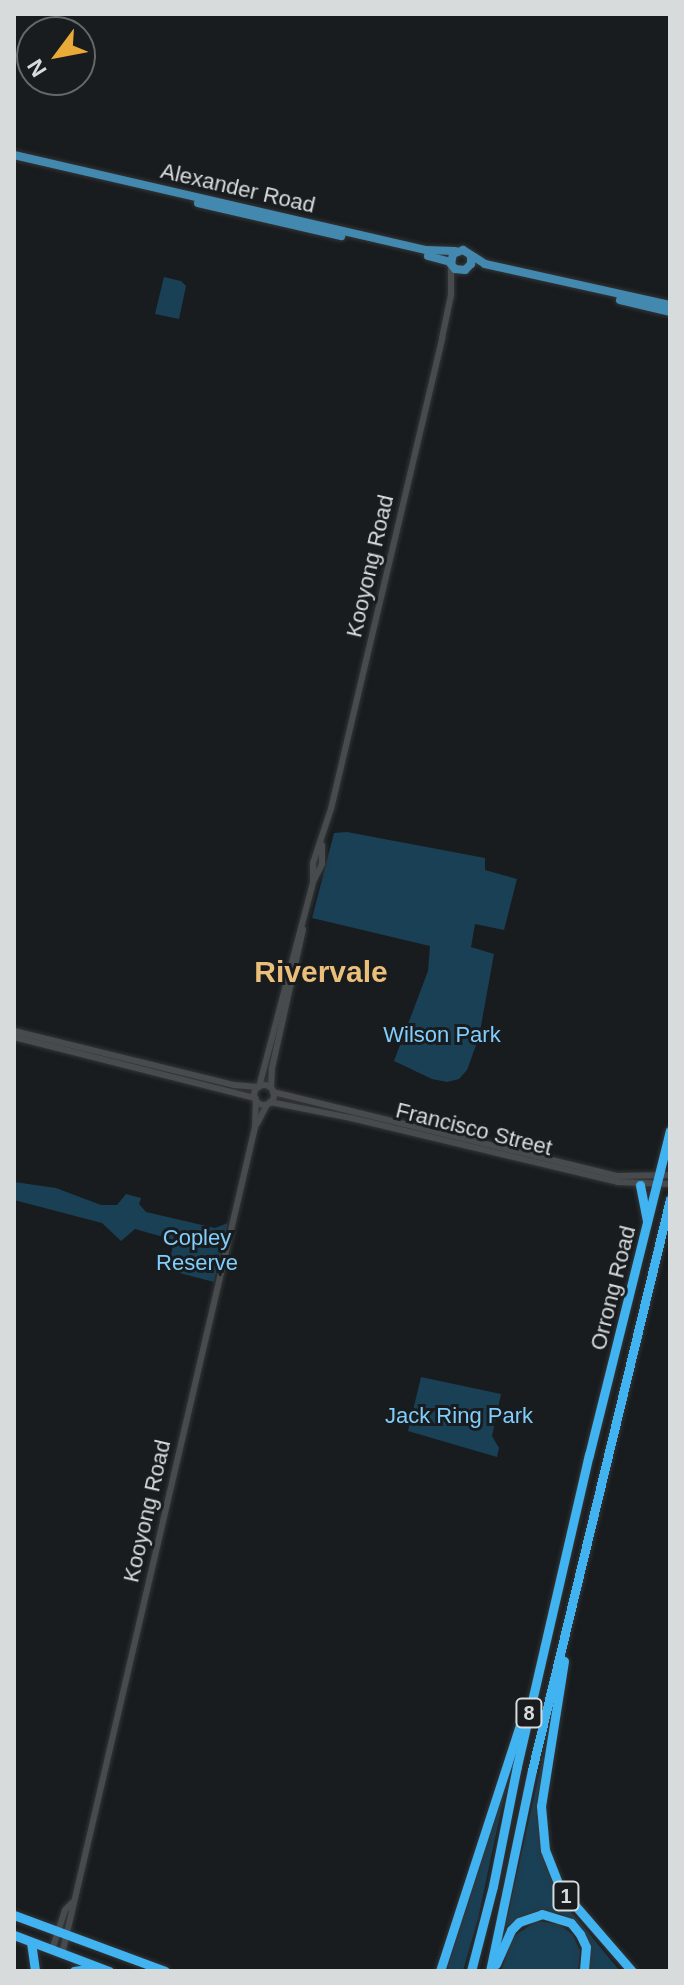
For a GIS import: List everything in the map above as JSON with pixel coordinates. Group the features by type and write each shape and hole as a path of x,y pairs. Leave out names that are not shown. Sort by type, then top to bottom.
{"highway":[{"name":"Orrong Road","path":"545,1642 589,1455 663,1179 670,1131"},
{"path":"640,1185 648,1227"},
{"name":"Orrong Road","path":"567,1629 605,1460 670,1199"},
{"name":"8","path":"491,1971 532,1770 567,1629"},
{"name":"1","path":"567,1629 541,1806 545,1850 560,1888 632,1971"},
{"path":"438,1971 545,1642"},
{"name":"8","path":"471,1971 493,1886 545,1642"},
{"path":"491,1971 511,1930 519,1922 542,1914 571,1923 580,1934 586,1947 584,1971"},
{"path":"14,1915 62,1936 165,1971"},
{"path":"14,1935 109,1971"},
{"path":"31,1942 35,1971"},
{"path":"74,1971 96,1967"}],"main road":[{"name":"Alexander Road","path":"14,157 426,250 466,250 471,257"},
{"name":"Alexander Road","path":"14,157 466,269"},
{"path":"451,263 455,251"},
{"path":"670,305 485,264 471,257 466,269 670,312"}],"street":[{"name":"Kooyong Road","path":"57,1952 65,1910 72,1903 255,1127 255,1099 303,925 313,882 313,863 322,845 451,295 451,263"},
{"name":"Kooyong Road","path":"451,295 466,269"},
{"name":"Kooyong Road","path":"255,1127 272,1090 272,1068 304,936 303,925"},
{"path":"14,1034 234,1085 258,1087"},
{"path":"14,1034 255,1099"},
{"name":"Francisco Street","path":"258,1087 617,1176 663,1179 670,1184"},
{"name":"Francisco Street","path":"255,1099 640,1185 663,1179"}],"green space":[{"path":"164,277 181,281 186,286 179,319 155,314"},
{"name":"Wilson Park","path":"347,832 485,858 485,870 517,879 504,930 475,924 471,947 494,954 479,1037 467,1070 459,1079 447,1082 432,1079 394,1061 428,971 430,946 312,918 334,833"},
{"name":"Copley Reserve","path":"14,1182 56,1188 101,1205 117,1205 126,1194 141,1198 139,1204 146,1212 215,1228 228,1223 214,1282 168,1270 174,1240 135,1229 121,1241 102,1223 14,1200"},
{"name":"Jack Ring Park","path":"421,1377 501,1394 492,1436 499,1448 497,1457 408,1431"},
{"path":"543,1757 547,1758 541,1846 546,1866 567,1907 620,1971 589,1971 590,1954 571,1920 561,1914 536,1911 505,1927"},
{"path":"507,1782 478,1919 463,1971 446,1971"},
{"path":"536,1921 559,1924 573,1935 580,1951 578,1971 501,1971 513,1937"}],"district":[{"name":"Rivervale","path":"321,972"}]}
